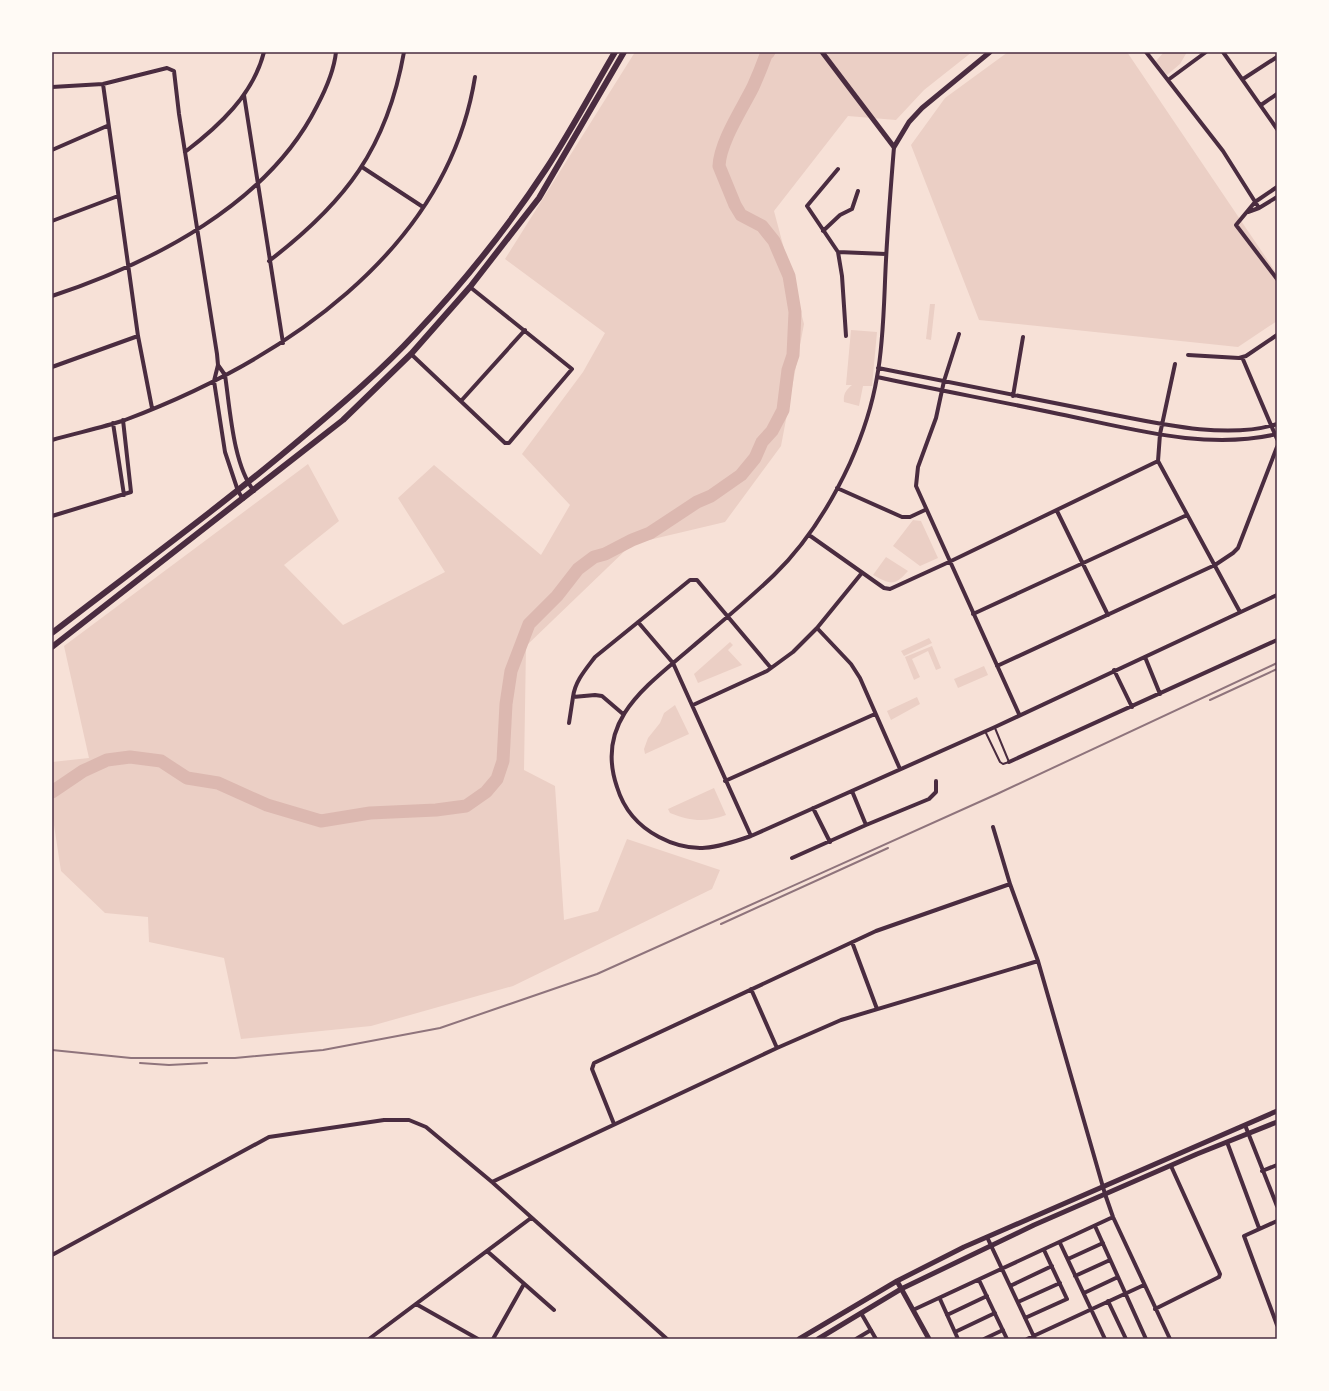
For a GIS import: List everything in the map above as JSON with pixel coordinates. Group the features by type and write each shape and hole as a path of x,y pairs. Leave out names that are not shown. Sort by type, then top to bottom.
{"main road":[{"path":"52,633 238,491 366,384 417,333 467,275 545,171 615,52"},
{"path":"52,647 254,491 343,420 411,354 470,287 521,222 547,185 624,52"}],"street":[{"path":"185,152 216,126 244,95 259,69 264,52"},
{"path":"52,296 155,254 198,230 257,184 292,146 311,119 330,76 336,52"},
{"path":"269,261 316,221 362,167 383,128 398,85 404,52"},
{"path":"822,52 894,147"},
{"path":"990,52 922,108 909,122 894,147 877,377 868,417 859,442 837,488 808,534 774,575 642,690 623,714 616,728 613,744 614,780 627,811 637,822 653,834 669,842 687,848 704,849 723,846 751,836 995,727 1019,714 1277,595"},
{"path":"1146,52 1222,151 1259,208"},
{"path":"1168,80 1206,52"},
{"path":"1222,52 1243,79 1277,129"},
{"path":"1243,79 1277,57"},
{"path":"52,86 103,84 167,68 172,69 218,365 214,380 225,452 238,491 243,499"},
{"path":"52,440 123,420 225,375 283,342 342,298 400,238 423,207 444,172 454,149 472,100 475,77"},
{"path":"103,84 107,126 138,336 152,408"},
{"path":"1260,105 1277,94"},
{"path":"244,95 283,342"},
{"path":"52,150 107,126"},
{"path":"362,167 423,207"},
{"path":"838,169 807,206 838,252 842,276 846,336"},
{"path":"1277,187 1255,202 1236,222 1237,226 1277,280"},
{"path":"823,231 840,215 852,209 858,191"},
{"path":"52,221 118,196"},
{"path":"1247,212 1259,208 1277,196"},
{"path":"838,252 886,254"},
{"path":"411,354 506,443 509,443 572,369 470,287"},
{"path":"461,401 524,330"},
{"path":"959,334 944,380 936,418 916,477 916,486 949,562 1019,714"},
{"path":"1188,355 1235,359 1242,357 1277,335"},
{"path":"52,367 138,336"},
{"path":"1013,396 1023,337"},
{"path":"877,377 1160,434 1218,441 1277,436 1275,425 1242,357"},
{"path":"1175,364 1160,434 1158,461 1240,612"},
{"path":"218,365 225,375 236,446 247,483 254,491"},
{"path":"878,368 944,380 1013,396 1162,424 1206,430 1235,430 1275,425"},
{"path":"52,516 124,495 131,491 123,420"},
{"path":"113,423 124,495"},
{"path":"997,666 1215,565 1233,554 1238,548 1277,447"},
{"path":"808,534 861,574 880,586 890,588 1057,511 1158,461"},
{"path":"837,488 902,517 910,517 926,510"},
{"path":"1057,511 1108,614"},
{"path":"973,614 1187,515"},
{"path":"693,705 771,668 793,652 817,628 861,574"},
{"path":"569,723 575,687 595,657 693,579 697,580 726,617 771,668"},
{"path":"638,622 673,663 751,836"},
{"path":"817,628 851,664 860,678 900,769"},
{"path":"1009,762 1277,640"},
{"path":"1145,657 1160,694"},
{"path":"1114,670 1132,707"},
{"path":"573,697 595,695 602,696 623,714"},
{"path":"725,781 876,714"},
{"path":"792,858 929,799 936,792 936,780"},
{"path":"852,790 866,825"},
{"path":"813,808 830,842"},
{"path":"993,827 1010,884 1038,961 1105,1194 1113,1217 1170,1339"},
{"path":"614,1124 592,1069 594,1064 852,942 901,921 1010,884"},
{"path":"852,942 877,1009"},
{"path":"492,1182 777,1048 841,1020 1038,961"},
{"path":"751,989 777,1048"},
{"path":"799,1339 897,1281 987,1237 1103,1185 1277,1111"},
{"path":"52,1255 259,1142 279,1134 384,1120 409,1120 426,1127 492,1182 667,1339"},
{"path":"818,1339 901,1289 1034,1225 1277,1122"},
{"path":"1245,1125 1277,1206"},
{"path":"1227,1142 1259,1228"},
{"path":"1262,1171 1277,1165"},
{"path":"1155,1309 1219,1277 1220,1274 1171,1166"},
{"path":"913,1310 940,1299 1113,1217"},
{"path":"369,1339 531,1218"},
{"path":"1277,1221 1244,1236 1277,1325"},
{"path":"1095,1226 1146,1339"},
{"path":"987,1237 1034,1338"},
{"path":"1060,1243 1105,1339"},
{"path":"1068,1259 1103,1243"},
{"path":"1025,1318 1066,1300 1067,1298 1044,1250"},
{"path":"487,1251 554,1310"},
{"path":"1076,1276 1110,1260"},
{"path":"1010,1286 1052,1266"},
{"path":"1084,1293 1118,1277"},
{"path":"979,1280 1007,1339"},
{"path":"897,1281 929,1339"},
{"path":"1018,1302 1060,1283"},
{"path":"493,1339 524,1284"},
{"path":"1027,1339 1034,1338 1091,1309 1144,1285"},
{"path":"947,1315 987,1296"},
{"path":"940,1299 958,1339"},
{"path":"1108,1301 1126,1339"},
{"path":"416,1304 478,1339"},
{"path":"861,1313 876,1339"},
{"path":"955,1332 995,1313"},
{"path":"856,1339 871,1330"},
{"path":"984,1339 1003,1330"}],"lane":[{"path":"985,731 1000,762 1003,764 1009,762 995,727"}],"shaded area":[{"path":"635,52 972,52 924,90 896,120 848,116 774,211 804,324 781,446 725,522 632,544 526,646 524,770 555,786 564,920 598,911 627,839 720,870 712,889 513,986 371,1026 241,1039 224,958 149,942 148,917 105,913 61,871 52,812 52,762 89,758 64,646 308,464 339,521 284,565 343,625 445,572 398,498 434,465 541,555 570,505 522,454 583,372 605,333 505,259"},
{"path":"1008,52 1127,52 1277,274 1277,321 1238,347 979,320 911,145 945,98"},
{"path":"1164,52 1187,52 1180,64 1167,75 1156,61"},
{"path":"930,304 935,304 931,340 926,339"},
{"path":"851,330 877,332 872,386 863,386 859,406 844,402 845,392 852,385 846,385"},
{"path":"913,520 921,521 938,558 920,566 893,546"},
{"path":"886,557 908,571 895,582 888,582 873,575"},
{"path":"929,638 932,643 904,656 901,651"},
{"path":"730,642 733,645 728,650 742,665 698,683 694,674"},
{"path":"932,646 941,668 936,670 928,651 912,659 920,677 914,680 905,657"},
{"path":"984,666 988,675 958,688 954,679"},
{"path":"917,697 920,704 891,720 887,711"},
{"path":"675,705 689,734 645,754 644,749 648,738 660,723 664,713"},
{"path":"714,788 726,815 718,818 698,820 684,818 670,813 668,809"}],"waterway":[{"path":"52,792 83,771 107,760 130,757 161,761 187,778 218,783 267,805 321,821 370,813 436,810 466,806 486,792 497,779 503,761 506,704 511,671 529,624 557,596 578,569 594,557 605,554 632,540 650,533 697,502 711,496 741,475 755,458 762,442 772,431 783,410 788,370 793,355 795,312 789,276 774,241 762,226 741,215 735,205 719,166 720,157 727,136 753,87 766,55 769,52"}],"railway":[{"path":"52,1050 131,1058 235,1058 323,1050 440,1028 597,974 997,794 1277,663"},
{"path":"1210,700 1277,669"},
{"path":"721,924 888,848"},
{"path":"140,1063 169,1065 207,1063"}]}
